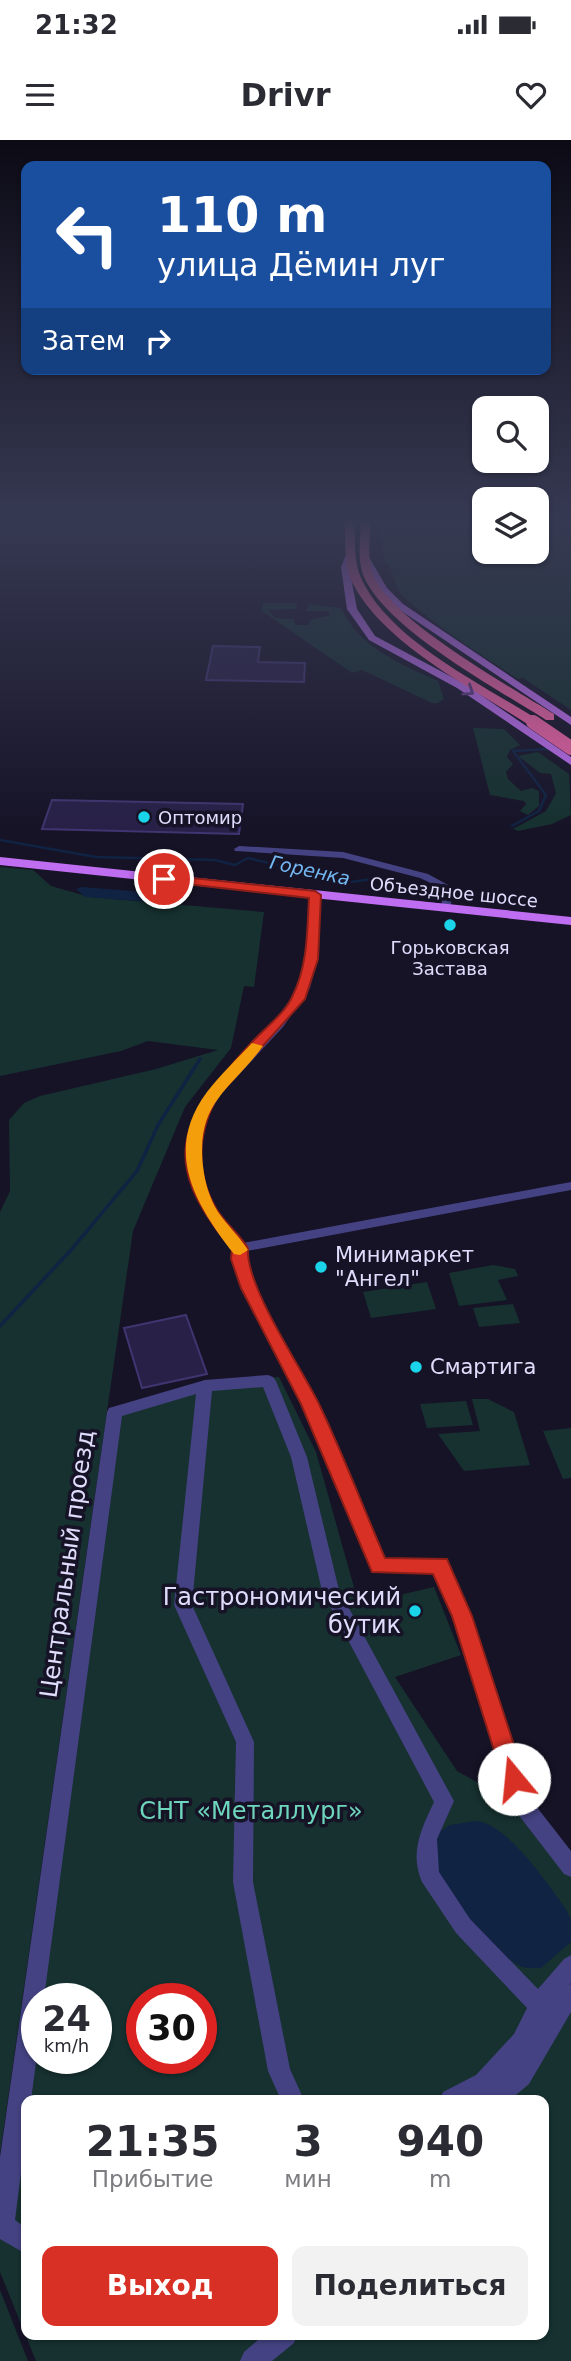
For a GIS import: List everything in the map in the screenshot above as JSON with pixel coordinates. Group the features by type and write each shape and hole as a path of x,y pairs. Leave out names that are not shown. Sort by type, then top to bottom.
{"highway":[{"path":"392,624 528,726 571,748"},
{"path":"413,624 550,718 570,724"}],"main road":[{"path":"359,624 372,639 450,680 541,734 558,733 568,727 570,724 425,624"},
{"path":"528,726 553,750 571,762"},
{"name":"Объездное шоссе","path":"0,861 571,921"}],"street":[{"path":"239,849 343,855 424,876 446,886 446,908"},
{"path":"315,895 312,959 298,999 213,1094 201,1114 193,1140 198,1186 211,1214 240,1248 239,1259 249,1288 310,1404 379,1566 440,1565 476,1656 521,1802 571,1867"},
{"path":"240,1248 571,1186"},
{"path":"291,2095 279,2071 243,1882 245,1742 183,1605 205,1386 268,1381 299,1457 331,1591 444,1801 427,1839 429,1875 463,1926 540,2006"},
{"name":"Центральный проезд","path":"21,2239 2,2226 115,1412 205,1386"},
{"path":"461,2095 484,2083 522,2042 540,2006 571,1966"},
{"path":"499,2095 521,2076 561,2007 571,1996"},
{"path":"253,2361 278,2340"}],"green space":[{"path":"280,624 350,624 382,653 438,681 444,699 432,703 362,670 352,673"},
{"path":"436,624 571,624 571,710 523,678 518,679"},
{"path":"473,728 504,729 520,745 510,750 507,757 513,764 506,772 508,779 521,791 532,788 539,791 539,806 528,815 520,811 526,804 524,801 490,795"},
{"path":"538,752 569,774 571,815 552,824 518,831 513,829 546,811 556,793 551,774 540,773 518,756"},
{"path":"0,867 33,870 51,886 90,897 264,912 254,987 244,986 231,1048 185,1107 133,1231 25,1983 21,1983 21,2008 0,2154 0,1212 10,1191 9,1120 24,1103 40,1096 156,1069 218,1050 148,1041 121,1051 0,1076"},
{"path":"493,1265 515,1269 518,1276 498,1280 507,1300 459,1306 449,1273"},
{"path":"427,1282 436,1309 371,1318 363,1292"},
{"path":"513,1304 520,1323 479,1327 473,1308"},
{"name":"СНТ «Металлург»","path":"279,1377 316,1452 357,1598 369,1602 434,1587 461,1655 395,1677 457,1771 517,1804 571,1874 571,2361 36,2361 28,2340 549,2340 549,2095 21,2095 21,2324 0,2272 0,2199 21,2049 21,2074 112,2074 112,1983 30,1983 110,1412 233,1379"},
{"path":"472,1399 488,1399 514,1412 530,1465 464,1471 438,1434 480,1431"},
{"path":"466,1401 473,1425 427,1428 420,1404"},
{"path":"571,1428 571,1478 563,1479 543,1431"},
{"path":"0,2290 28,2361 0,2361"}],"water":[{"path":"82,887 144,892 183,900 181,904 85,897 76,889"},
{"path":"476,1821 488,1824 500,1832 526,1856 566,1909 571,1920 571,1942 541,1968 522,1967 502,1953 479,1932 444,1890 436,1862 438,1833 450,1825"}],"building":[{"path":"213,646 260,647 258,662 305,663 304,682 206,680"},
{"name":"Оптомир","path":"52,800 243,804 239,834 42,829"},
{"path":"186,1315 207,1374 142,1388 124,1328"}],"waterway":[{"name":"Горенка","path":"512,826 539,811 546,795 513,751 548,749"},
{"name":"Горенка","path":"0,840 96,857 215,860 235,865 248,858 350,882 373,879"},
{"path":"0,1326 71,1250 137,1171 158,1125 200,1059"}],"slow traffic":[{"path":"240,1250 211,1214 198,1186 193,1140 201,1114 213,1094 257,1046"}],"place":[{"name":"Оптомир","path":"144,817"},
{"name":"Горьковская Застава","path":"450,925"},
{"name":"Минимаркет \"Ангел\"","path":"321,1267"},
{"name":"Смартига","path":"416,1367"},
{"name":"Гастрономический бутик","path":"415,1611"}],"route":[{"path":"164,879 315,895 312,959 306,982 298,999 213,1094 201,1114 193,1140 198,1186 211,1214 240,1248 239,1259 249,1288 310,1404 379,1566 440,1565 476,1656 514,1779"}]}
